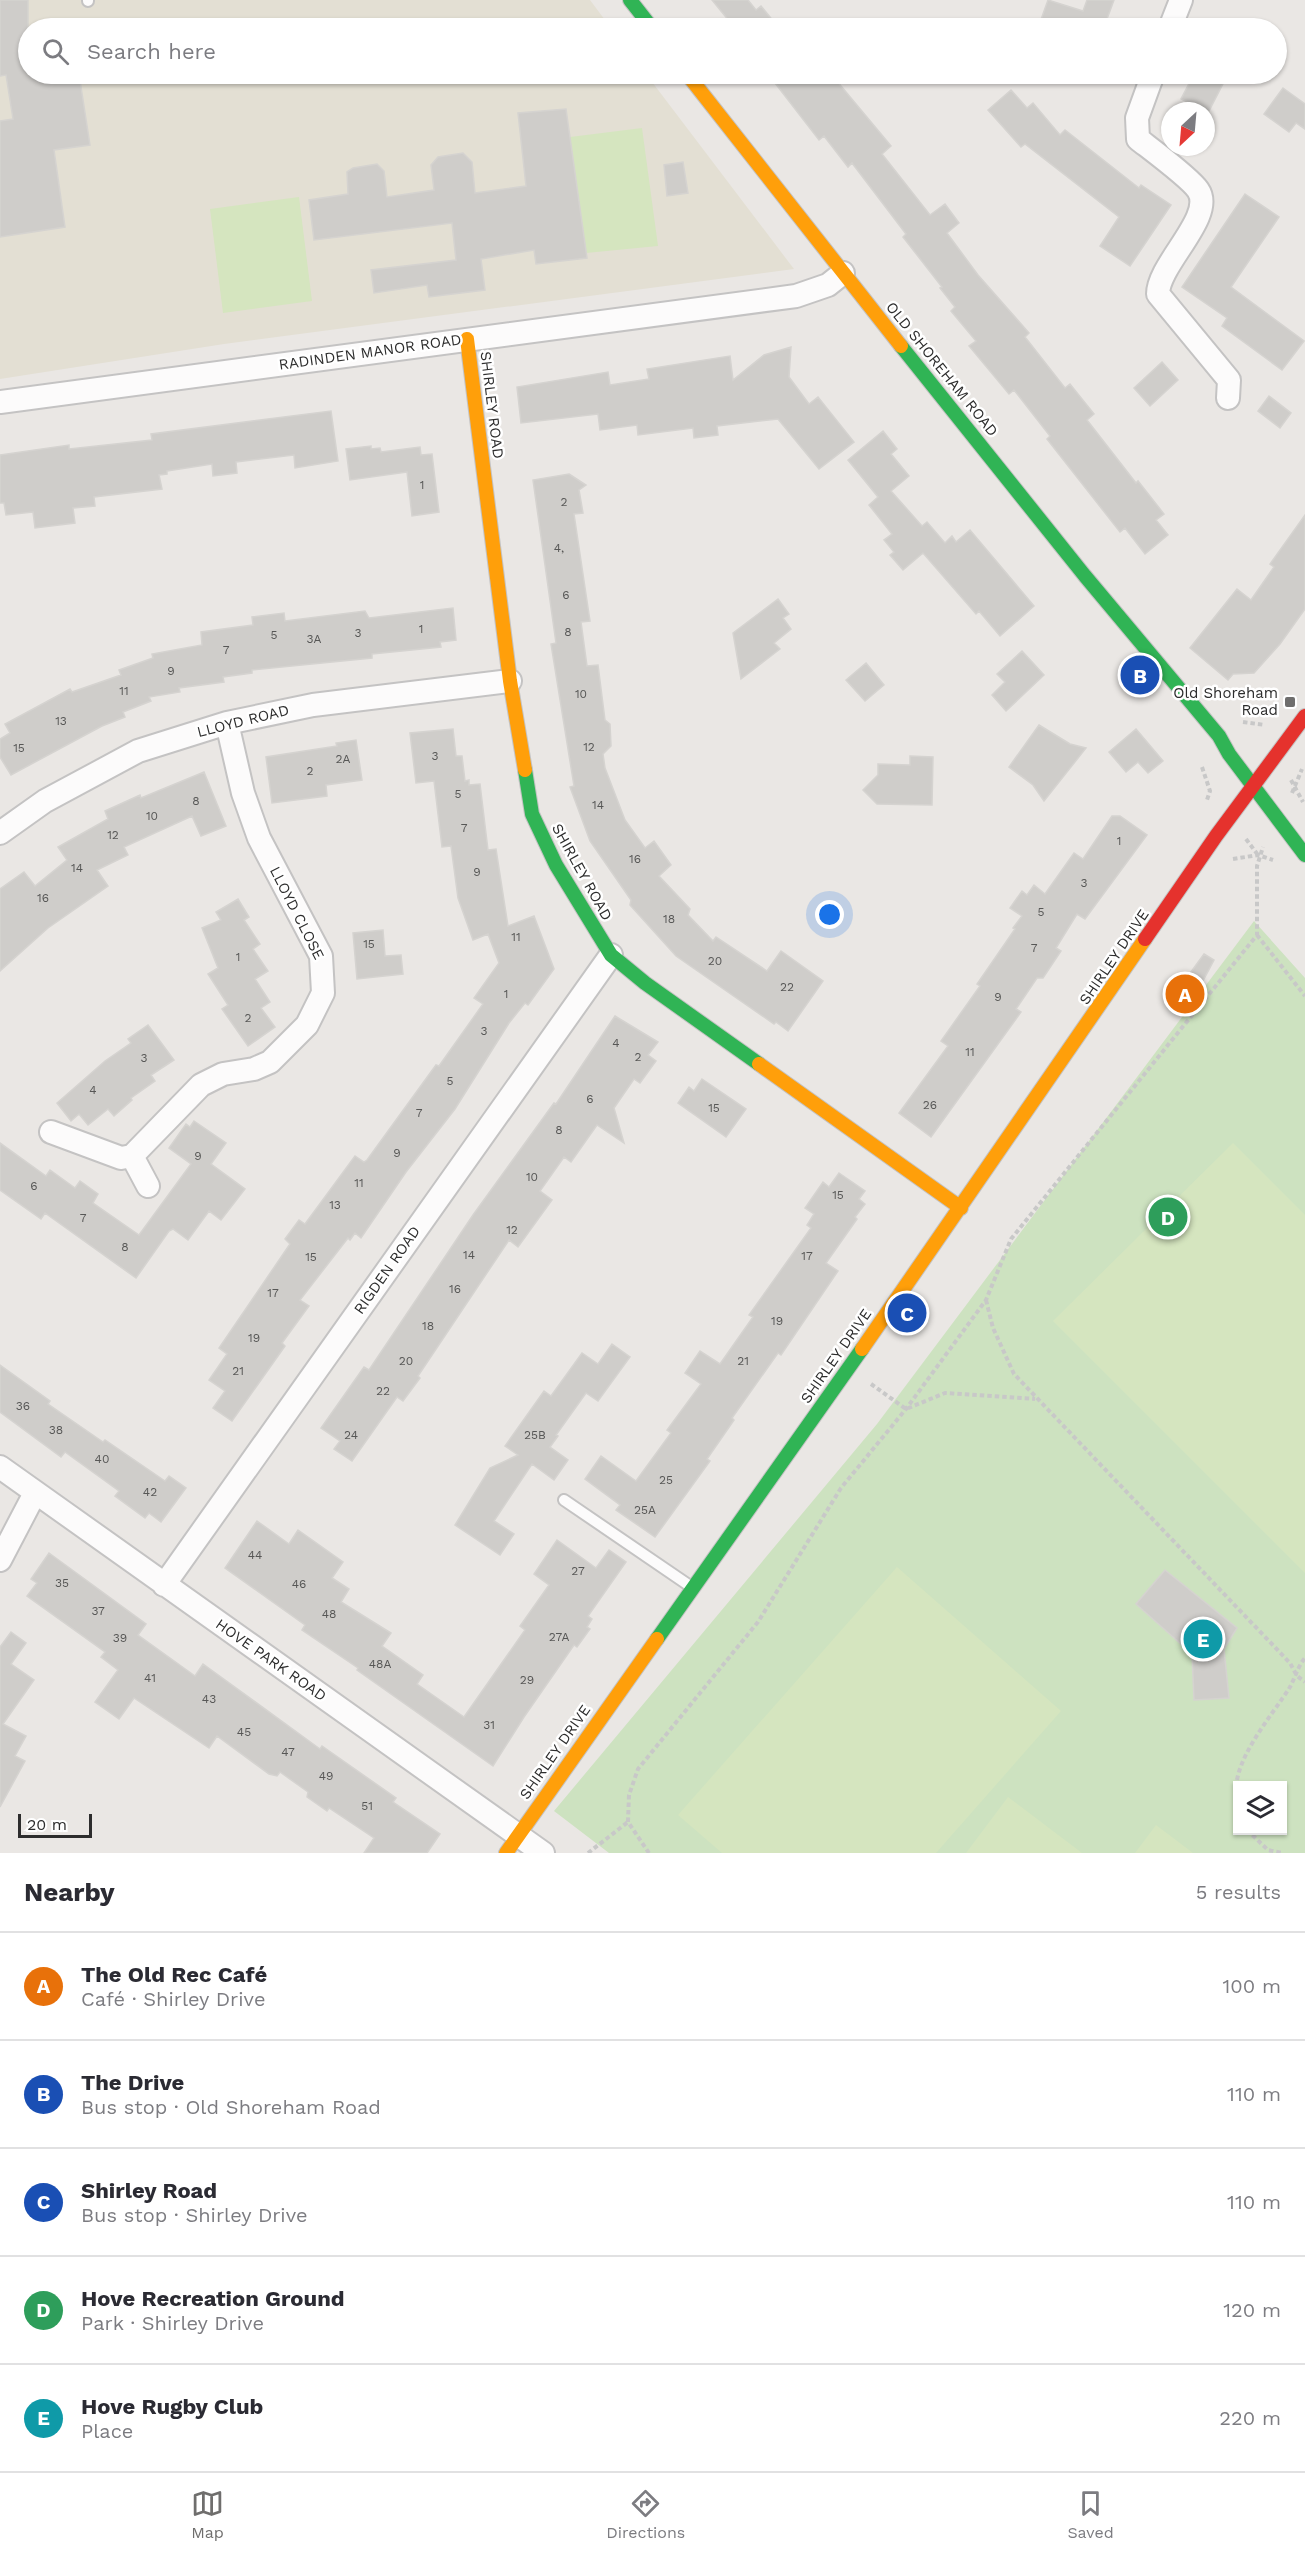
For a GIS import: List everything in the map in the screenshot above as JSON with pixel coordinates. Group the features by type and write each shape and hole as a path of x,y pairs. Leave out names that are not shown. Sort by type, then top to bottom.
{"street":[{"path":"630,0 644,18"},
{"path":"1174,18 1181,0"},
{"name":"OLD SHOREHAM ROAD","path":"695,84 1085,576 1219,736 1253,788 1304,854"},
{"path":"1149,84 1137,118 1138,139 1198,190 1203,204 1198,217 1161,278 1158,294 1229,380 1228,398"},
{"name":"RADINDEN MANOR ROAD","path":"0,402 796,296 828,285 843,273"},
{"name":"SHIRLEY ROAD","path":"467,339 510,681 532,814 556,865 610,955 645,984 962,1208"},
{"name":"LLOYD ROAD","path":"0,833 45,801 138,751 226,723 313,705 510,681"},
{"name":"SHIRLEY DRIVE","path":"511,1844 962,1208 1197,865 1305,716"},
{"name":"LLOYD CLOSE","path":"132,1156 201,1085 223,1074 254,1069 270,1062 307,1025 323,993 321,956 258,838 243,793 226,723"},
{"name":"RIGDEN ROAD","path":"164,1585 610,955"},
{"path":"51,1132 121,1158 132,1156 148,1186"},
{"name":"HOVE PARK ROAD","path":"0,1467 164,1585 511,1844 543,1853"},
{"path":"0,1560 35,1493"}],"lane":[{"path":"564,1500 693,1588"}],"path":[{"path":"1305,762 1296,787 1305,806"},
{"path":"1197,865 1258,855 1280,863 1304,854"},
{"path":"649,1853 628,1822 629,1796 638,1769 758,1622 841,1488 906,1409 986,1300 1011,1239 1257,935 1258,855"},
{"path":"1257,935 1305,996"},
{"path":"986,1300 993,1328 1014,1374 1290,1663 1297,1676 1305,1682"},
{"path":"848,1368 906,1409"},
{"path":"906,1409 945,1393 1036,1399"},
{"path":"1237,1781 1243,1759 1297,1676 1305,1658"},
{"path":"588,1853 628,1822"},
{"path":"1252,1835 1268,1850 1282,1853"}],"shaded area":[{"path":"0,0 590,0 604,18 18,18 18,84 654,84 794,269 224,344 0,379"}],"green space":[{"path":"642,128 658,246 586,253 570,137"},
{"path":"299,197 312,301 223,313 210,209"},
{"path":"1254,921 1305,978 1305,1853 609,1853 554,1811 877,1424"},
{"path":"1233,1143 1305,1215 1305,1573 1053,1321"},
{"path":"897,1567 1061,1711 936,1853 722,1853 678,1815"},
{"path":"1008,1797 1082,1853 966,1853"},
{"path":"1156,1825 1193,1853 1135,1853"}],"building":[{"path":"0,0 28,0 28,18 18,18 18,84 81,84 90,145 54,150 65,227 0,237 0,121 13,119 6,75 0,76"},
{"path":"712,0 748,0 756,10 761,6 771,18 727,18"},
{"path":"1048,0 1083,11 1087,0 1114,0 1107,18 1042,18"},
{"path":"776,84 839,84 891,146 882,154 930,215 945,204 959,223 947,233 978,275 1029,333 1025,337 1065,388 1070,384 1094,414 1087,420 1136,483 1138,481 1164,514 1156,520 1168,535 1145,554 1125,528 1120,532 1047,439 1050,436 1014,390 1009,394 969,346 976,341 951,311 955,307 903,237 906,234 852,163 848,167 824,136 819,140"},
{"path":"1189,84 1223,84 1214,102 1188,102 1181,99"},
{"path":"1283,88 1305,104 1305,129 1296,123 1289,132 1264,114"},
{"path":"1011,90 1027,108 1033,103 1060,135 1065,130 1139,188 1141,185 1171,205 1130,266 1100,246 1119,217 1025,144 1021,147 988,110"},
{"path":"566,109 587,258 536,264 534,250 481,259 485,290 429,297 427,285 374,293 371,270 456,260 452,223 314,240 309,200 348,194 347,172 353,168 377,164 384,171 387,197 434,190 431,165 438,157 463,153 472,162 475,193 526,186 518,113"},
{"path":"683,162 688,193 667,196 664,165"},
{"path":"1245,194 1279,217 1231,287 1304,341 1282,370 1222,326 1227,318 1182,287"},
{"path":"791,347 789,377 809,404 818,397 854,442 819,469 778,419 717,426 718,435 694,438 693,428 638,435 637,425 600,430 598,414 521,423 517,387 608,372 610,385 649,379 647,369 730,356 733,380 764,355"},
{"path":"1162,362 1178,380 1150,406 1134,388"},
{"path":"1269,396 1291,413 1280,428 1258,411"},
{"path":"331,411 338,461 295,468 294,455 236,462 237,473 213,476 212,464 167,471 167,474 159,475 162,489 94,497 95,506 73,508 75,523 35,528 33,512 6,515 4,503 0,503 0,455 69,445 69,449 152,440 151,434"},
{"path":"883,431 897,449 891,454 909,476 891,491 922,526 927,522 945,543 952,536 956,542 970,530 1034,606 1000,636 979,611 976,614 923,553 903,570 890,555 894,552 884,540 892,534 869,505 878,497 848,460"},
{"path":"371,446 371,449 380,448 381,452 420,447 421,455 432,454 439,512 412,516 407,472 350,480 346,449"},
{"path":"569,474 586,485 579,490 583,513 574,514 590,621 581,622 587,666 598,665 605,720 610,724 611,746 603,754 605,768 625,820 645,848 654,841 671,865 659,876 690,909 688,915 713,941 716,937 767,971 781,951 823,981 788,1031 776,1022 774,1024 676,956 630,905 631,900 590,841 570,787 574,786 551,644 556,643 533,480"},
{"path":"1305,515 1305,609 1280,644 1254,673 1233,674 1228,680 1190,648 1237,589 1251,600 1274,567 1270,564"},
{"path":"778,599 789,614 783,618 791,629 774,643 780,649 741,679 733,633"},
{"path":"453,608 456,640 440,642 441,647 372,654 372,658 252,670 252,673 223,677 224,682 179,688 180,692 149,697 151,701 123,712 125,717 102,726 11,775 0,757 0,739 10,733 5,724 70,689 72,692 121,675 119,670 153,658 152,654 202,645 201,632 253,625 252,617 284,613 285,621 365,611 369,618"},
{"path":"1022,651 1044,675 1006,711 992,695 1005,682 997,674"},
{"path":"866,663 884,685 865,701 846,680"},
{"path":"1039,725 1070,744 1086,748 1044,801 1033,785 1009,767"},
{"path":"453,729 456,756 462,756 465,781 469,780 469,785 480,784 488,850 496,849 508,926 534,916 554,969 528,1005 525,1003 509,1023 455,1109 406,1172 361,1238 355,1233 350,1240 348,1238 300,1300 309,1306 282,1343 285,1346 232,1421 213,1408 225,1391 209,1380 227,1354 219,1348 290,1244 285,1239 299,1220 305,1224 355,1156 364,1162 367,1160 436,1065 439,1066 483,1004 474,998 499,963 488,934 473,940 458,898 451,846 442,847 434,781 416,783 410,733"},
{"path":"1136,729 1163,761 1148,773 1138,762 1126,772 1109,752"},
{"path":"356,740 362,780 326,785 327,796 272,803 266,757 337,746 336,743"},
{"path":"910,756 933,757 932,805 877,804 863,790 878,775 878,764 910,765"},
{"path":"204,772 226,826 201,836 192,816 124,847 128,855 97,870 108,886 48,928 0,971 0,889 24,872 35,886 67,860 58,847 108,819 105,811 140,795 141,798"},
{"path":"1112,816 1120,816 1147,835 1085,919 1077,914 1056,948 1061,951 1043,978 1037,978 1016,1009 1021,1012 931,1137 899,1113 948,1046 941,1041 980,986 977,984 1015,929 1013,928 1022,916 1010,908 1022,891 1027,895 1034,885 1045,894 1074,853 1083,859"},
{"path":"238,899 249,917 244,920 260,944 253,949 268,971 255,979 270,1002 261,1008 275,1027 248,1046 222,1009 228,1005 208,974 218,968 202,928 221,920 216,912"},
{"path":"383,930 385,956 401,955 403,974 357,979 353,933"},
{"path":"1204,954 1214,960 1187,1011 1172,998"},
{"path":"615,1016 658,1042 648,1055 656,1061 640,1083 634,1079 614,1108 624,1143 597,1125 571,1162 564,1157 540,1191 552,1200 518,1247 509,1240 418,1376 420,1378 403,1401 397,1397 352,1461 334,1449 340,1441 321,1428 364,1367 369,1370 473,1215 554,1103 556,1104"},
{"path":"148,1025 174,1060 151,1075 155,1081 131,1098 132,1100 114,1116 108,1109 88,1125 79,1114 71,1121 57,1103 105,1061 131,1043 128,1039"},
{"path":"702,1079 746,1109 726,1137 678,1103 689,1087 694,1091"},
{"path":"194,1121 226,1143 211,1164 245,1189 221,1220 209,1211 188,1240 173,1229 169,1231 136,1278 45,1213 41,1219 0,1190 0,1143 46,1176 50,1170 75,1188 80,1181 98,1194 93,1203 139,1235 191,1164 169,1148 186,1124 190,1127"},
{"path":"839,1173 865,1191 859,1199 865,1204 826,1263 838,1271 781,1355 778,1353 732,1418 734,1420 707,1459 710,1461 655,1537 616,1510 620,1505 585,1479 601,1456 636,1481 671,1433 667,1430 701,1384 685,1373 700,1351 720,1364 753,1317 749,1315 811,1228 807,1225 814,1214 805,1208 823,1182 829,1187"},
{"path":"612,1344 630,1357 598,1401 586,1393 556,1435 558,1436 550,1447 568,1460 554,1480 532,1464 494,1521 514,1534 500,1555 455,1525 490,1468 518,1455 505,1446 544,1391 551,1396 582,1353 598,1364"},
{"path":"0,1365 50,1401 48,1404 103,1442 105,1440 165,1481 169,1476 186,1488 161,1522 149,1513 145,1518 115,1496 119,1491 65,1452 61,1457 0,1412"},
{"path":"257,1521 289,1544 298,1530 343,1562 332,1578 349,1589 341,1602 391,1633 382,1646 423,1675 417,1684 464,1717 525,1630 520,1626 549,1585 534,1574 557,1540 596,1568 609,1550 626,1562 588,1616 592,1619 587,1627 590,1629 577,1647 574,1645 493,1766 302,1630 305,1625 225,1568"},
{"path":"49,1553 146,1624 138,1635 195,1676 203,1664 320,1749 322,1746 396,1798 393,1802 440,1834 427,1853 364,1853 374,1838 329,1808 327,1811 307,1797 308,1792 280,1772 277,1776 269,1774 217,1736 209,1748 134,1698 119,1719 95,1702 118,1670 101,1657 105,1652 27,1596 37,1583 31,1579"},
{"path":"1165,1570 1237,1628 1224,1649 1229,1698 1194,1700 1192,1654 1136,1604"},
{"path":"11,1632 26,1643 11,1664 34,1680 3,1724 26,1736 15,1756 25,1761 0,1807 0,1647"}],"traffic: fast":[{"path":"630,0 644,18"},
{"path":"901,346 1085,576 1219,736 1229,754 1305,855"},
{"path":"525,770 532,814 556,865 611,955 645,983 759,1064"},
{"path":"657,1639 862,1349"}],"traffic: slow":[{"path":"695,84 901,346"},
{"path":"467,339 510,681 525,770"},
{"path":"862,1349 1145,939"},
{"path":"759,1064 961,1208"},
{"path":"506,1853 657,1639"}],"traffic: jam":[{"path":"1145,939 1216,836 1305,716"}],"place":[{"name":"The Drive","path":"1140,675"},
{"name":"Old Shoreham Road","path":"1290,702"},
{"name":"The Old Rec Café","path":"1185,994"},
{"name":"Hove Recreation Ground","path":"1168,1217"},
{"name":"Shirley Road","path":"907,1313"},
{"name":"Hove Rugby Club","path":"1203,1639"}]}
